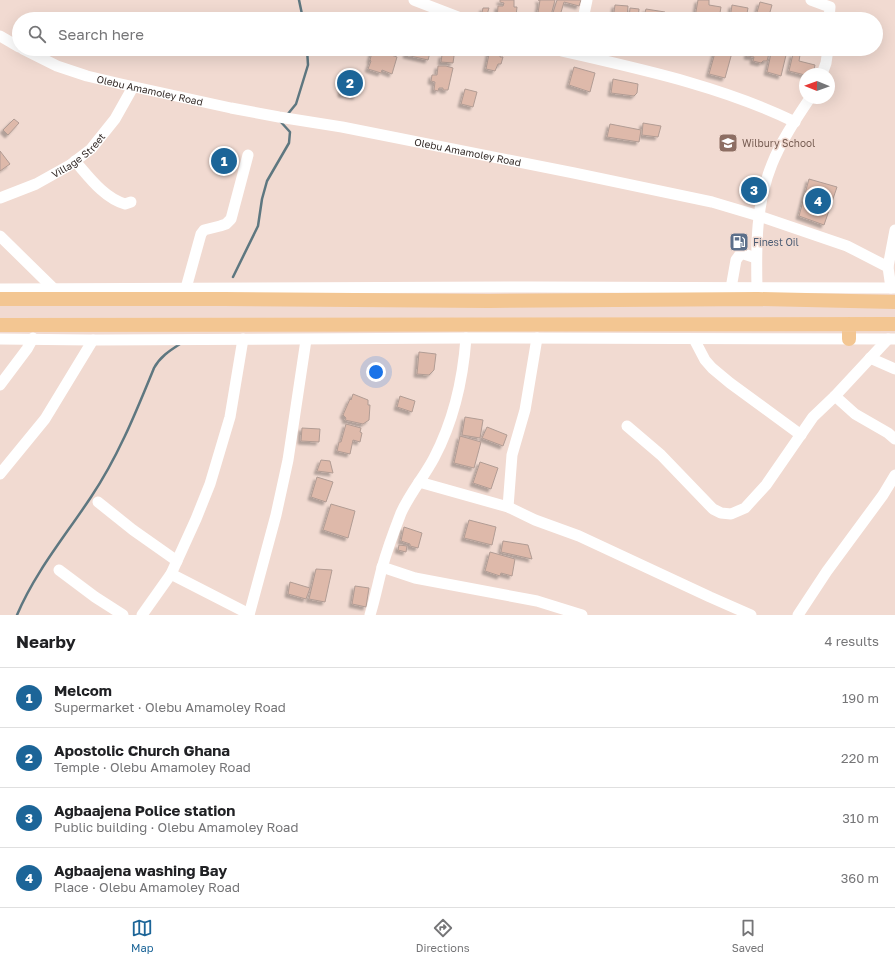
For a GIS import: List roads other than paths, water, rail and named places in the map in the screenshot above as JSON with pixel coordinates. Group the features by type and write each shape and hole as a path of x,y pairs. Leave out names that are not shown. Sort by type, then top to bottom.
{"main road":[{"path":"758,293 761,311 758,324"},
{"path":"0,299 489,301 758,293 895,302"},
{"path":"488,325 485,314 489,301"},
{"path":"849,324 849,339"},
{"path":"0,326 895,324"}],"street":[{"path":"414,0 445,12"},
{"path":"584,12 587,0"},
{"path":"811,0 830,3"},
{"path":"0,36 12,43"},
{"name":"Olebu Amamoley Road","path":"37,56 57,66 87,76 238,109 342,127 566,171 712,202 759,216 847,246 892,266"},
{"path":"592,56 734,96 775,112 795,122"},
{"path":"824,68 827,56"},
{"name":"Village Street","path":"0,198 36,184 75,161 91,149 115,119 133,86"},
{"path":"758,293 756,258 762,193 772,164 782,143 806,104"},
{"path":"186,288 201,234 204,230 226,224 234,214 248,155"},
{"path":"75,161 101,189 113,199 125,204 131,202"},
{"path":"0,290 186,288 731,288 758,293 893,288 892,266 895,230"},
{"path":"0,236 54,289"},
{"path":"731,288 736,260 741,253 756,258"},
{"path":"0,385 24,354 32,338"},
{"path":"370,615 382,567 401,513 409,497 434,458 446,431 457,398 464,360 466,338"},
{"path":"508,507 512,455 525,410 537,338"},
{"path":"0,339 892,339"},
{"path":"142,615 177,562 210,484 230,417 243,339"},
{"path":"694,339 705,360 712,368 801,435"},
{"path":"626,426 662,455 714,509 721,513 731,514 745,508 766,485 812,417 835,396 870,358 892,339"},
{"path":"0,474 45,419 93,340"},
{"path":"170,574 249,615 276,515 288,460 306,340"},
{"path":"870,358 895,368"},
{"path":"835,396 855,414 888,433 895,439"},
{"path":"798,615 827,571 883,495 895,475"},
{"path":"419,482 508,507 535,520 579,536 751,615"},
{"path":"98,502 177,562"},
{"path":"382,567 416,578 536,601 582,615"},
{"path":"59,570 95,597 123,615"}],"waterway":[{"path":"299,0 302,12"},
{"path":"287,115 296,104 308,65 307,56"},
{"path":"233,277 258,226 262,199 267,181 289,143 290,132 280,121"},
{"path":"17,615 24,599 51,554 91,497 110,466 133,418 156,364 162,357 180,344"}],"place":[{"name":"Apostolic Church Ghana","path":"350,83"},
{"name":"Wilbury School","path":"728,143"},
{"name":"Melcom","path":"224,161"},
{"name":"Agbaajena Police station","path":"754,190"},
{"name":"Agbaajena washing Bay","path":"818,201"},
{"name":"Finest Oil","path":"739,242"}]}
